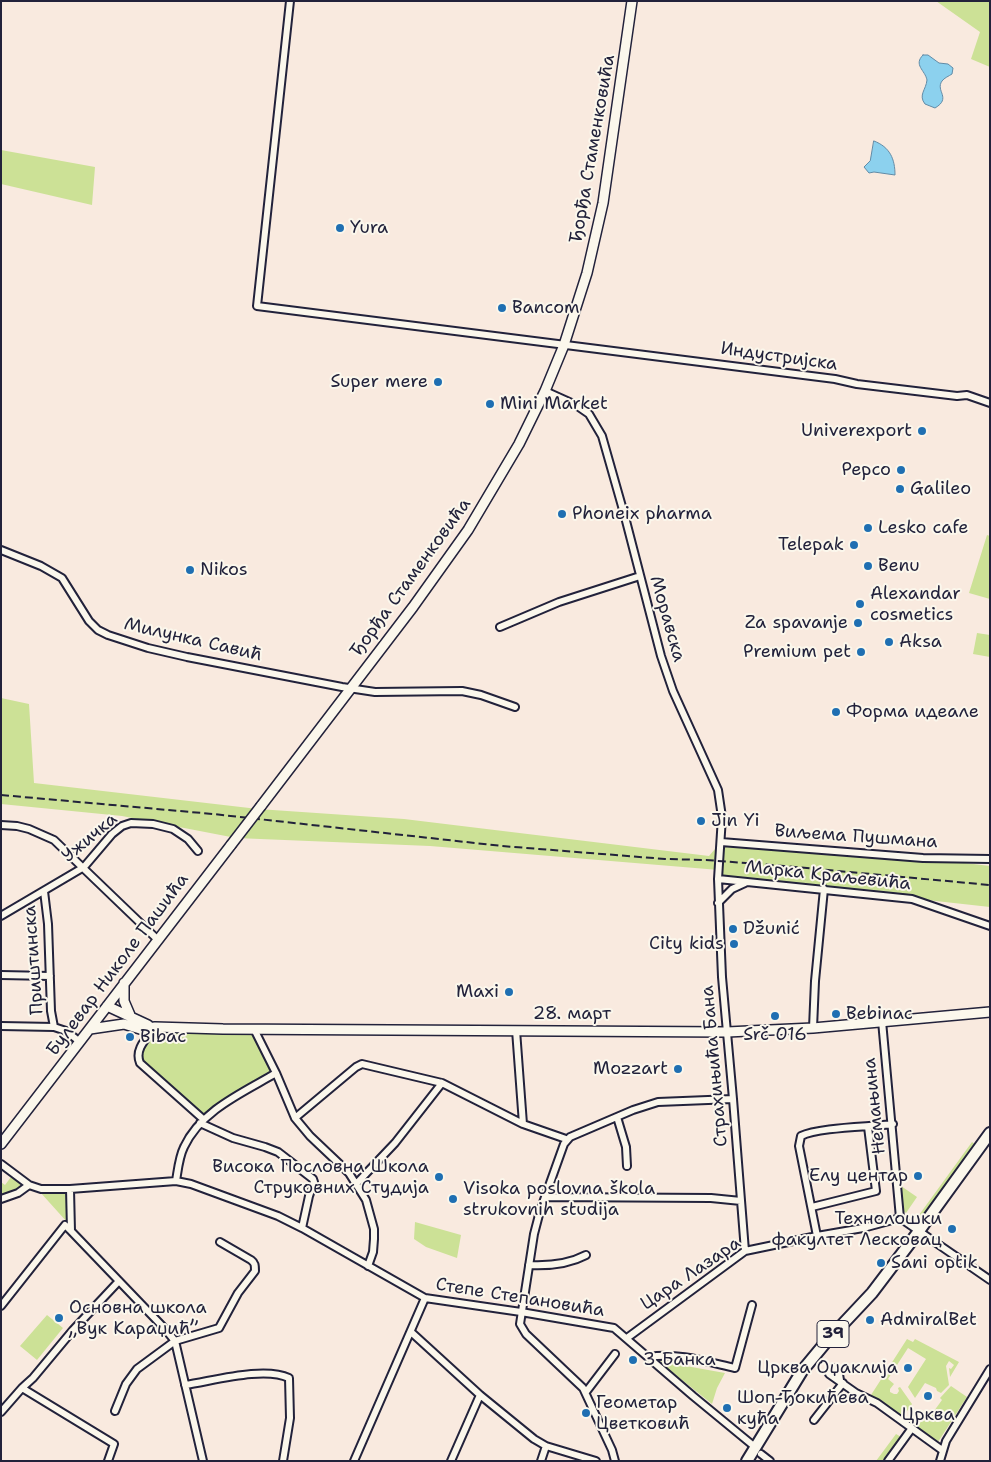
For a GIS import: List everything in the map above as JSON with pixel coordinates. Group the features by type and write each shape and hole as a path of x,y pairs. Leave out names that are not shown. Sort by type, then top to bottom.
{"main road":[{"name":"Ђорђа Стаменковића","path":"261,806 414,607 468,530 519,444 545,391 564,345 587,273 603,203 632,1"},
{"name":"Булевар Николе Пашића","path":"1,1144 261,806"},
{"path":"124,983 124,1001 132,1018"},
{"name":"28. март","path":"107,1006 142,1024 154,1027"},
{"path":"107,1006 124,1024"},
{"name":"28. март","path":"90,1029 124,1024 140,1028 727,1032 813,1028 990,1012"},
{"name":"39","path":"747,1461 758,1451 802,1371 826,1342 872,1293 988,1137"}],"street":[{"name":"Индустријска","path":"290,1 257,306 835,379 866,385 957,396 967,395 990,402"},
{"name":"Моравска","path":"545,391 576,405 589,414 602,436 624,511 660,656 673,691 718,790 721,809 718,879"},
{"name":"Милунка Савић","path":"1,550 41,566 62,578 89,620 98,630 148,648 350,688 375,692 462,691 481,695 515,707"},
{"path":"500,627 559,602 640,576"},
{"name":"Ужичка","path":"1,916 84,867 112,834 122,826 131,823 152,824 173,829 188,839 198,852"},
{"path":"1,825 17,826 50,837 84,867 158,940"},
{"name":"Виљема Пушмана","path":"721,842 924,858 990,859"},
{"name":"Марка Краљевића","path":"718,879 912,899 990,926"},
{"name":"Страхињића Бана","path":"718,879 722,977 734,1099 745,1251"},
{"path":"718,903 737,885 747,882"},
{"path":"813,1028 815,981 824,889"},
{"name":"Приштинска","path":"44,891 48,924 51,1011 54,1027"},
{"path":"1,974 50,976"},
{"name":"Немањина","path":"882,1021 893,1124 900,1218"},
{"path":"1,1026 54,1027 66,1031 80,1042"},
{"path":"154,1027 139,1050 140,1063 202,1121 233,1138 265,1146 278,1152 313,1179 314,1182 302,1228"},
{"path":"254,1029 276,1073 295,1118 310,1136 349,1173 366,1200 374,1229 373,1252 368,1266"},
{"path":"516,1030 523,1124"},
{"path":"295,1118 358,1065 366,1065 442,1084 523,1124 566,1139 658,1102 734,1099"},
{"path":"176,1181 184,1148 202,1121 236,1096 276,1073"},
{"path":"357,1183 395,1143 442,1084"},
{"path":"617,1117 626,1147 627,1166"},
{"path":"817,1236 799,1146 801,1136 832,1130 893,1124"},
{"path":"812,1207 876,1191 868,1127"},
{"path":"566,1139 534,1234 520,1324 526,1334 579,1383 586,1392 615,1461"},
{"name":"Степе Степановића","path":"1,1164 29,1185 40,1189 70,1189 176,1181 191,1184 278,1216 424,1298 609,1326 627,1338"},
{"path":"1,1199 18,1193 29,1185"},
{"path":"70,1189 71,1231"},
{"path":"545,1197 711,1198 741,1200"},
{"path":"900,1218 990,1280"},
{"name":"Цара Лазара","path":"627,1338 745,1251 863,1228 900,1218"},
{"path":"1,1306 65,1225 175,1341 202,1461"},
{"path":"115,1411 132,1374 156,1354 175,1341 219,1328 238,1293 255,1271 255,1265 251,1260 220,1242"},
{"path":"529,1265 558,1264 575,1260 586,1254"},
{"path":"1,1412 119,1281"},
{"path":"354,1461 424,1298"},
{"path":"649,1357 663,1355 679,1357 736,1368 752,1305"},
{"path":"411,1332 480,1394 534,1438 546,1446 596,1461"},
{"path":"627,1338 770,1461"},
{"path":"586,1392 614,1354"},
{"path":"940,1461 946,1441 989,1371"},
{"path":"185,1385 257,1373 287,1377 290,1385 290,1418 283,1461"},
{"path":"814,1420 842,1382 856,1393 877,1403 942,1450"},
{"path":"22,1388 114,1444 108,1461"},
{"path":"451,1461 480,1394"},
{"path":"888,1461 912,1428"},
{"path":"541,1461 546,1446"}],"green space":[{"path":"936,1 990,1 990,67 971,59 980,32"},
{"path":"1,150 95,167 92,205 1,184"},
{"path":"987,535 990,536 990,599 969,593"},
{"path":"977,633 990,635 990,657 973,654"},
{"path":"1,698 29,704 34,783 258,809 404,819 709,856 721,842 923,858 990,866 990,907 719,877 719,870 430,846 236,838 122,816 1,804"},
{"path":"155,1027 254,1029 276,1073 203,1119 143,1066 138,1053"},
{"path":"972,1142 976,1145 923,1218 919,1215"},
{"path":"11,1177 22,1185 16,1190 1,1195 1,1182 5,1185"},
{"path":"901,1186 917,1197 906,1213 902,1210"},
{"path":"40,1192 66,1193 67,1222"},
{"path":"415,1222 461,1235 457,1258 426,1247 414,1239"},
{"path":"47,1315 63,1328 37,1360 20,1346"},
{"path":"907,1339 913,1342 915,1339 959,1362 950,1377 949,1368 951,1369 954,1365 949,1361 946,1366 949,1385 941,1393 936,1388 925,1383 915,1398 908,1387 926,1359 908,1348 888,1379 894,1384 890,1392 897,1394 900,1387 912,1404 903,1417 871,1395"},
{"path":"667,1358 670,1359 669,1363 725,1373 717,1388 712,1404 662,1364 661,1361"},
{"path":"951,1386 967,1397 938,1442 917,1427 928,1412 934,1411 942,1400 940,1398"},
{"path":"896,1434 903,1438 886,1461 876,1461"}],"water":[{"path":"923,55 928,55 939,63 948,64 953,68 952,74 945,78 940,85 943,98 935,108 925,104 922,98 927,80 919,65"},
{"path":"874,141 888,150 893,159 895,175 869,173 864,167 870,161"}],"railway":[{"path":"1,795 213,814 502,846 784,866 990,885"}],"place":[{"name":"Yura","path":"340,228"},
{"name":"Bancom","path":"502,308"},
{"name":"Super mere","path":"438,382"},
{"name":"Mini Market","path":"490,404"},
{"name":"Univerexport","path":"922,431"},
{"name":"Pepco","path":"901,470"},
{"name":"Galileo","path":"900,489"},
{"name":"Phoneix pharma","path":"562,514"},
{"name":"Lesko cafe","path":"868,528"},
{"name":"Telepak","path":"854,545"},
{"name":"Benu","path":"868,566"},
{"name":"Nikos","path":"190,570"},
{"name":"Alexandar cosmetics","path":"860,604"},
{"name":"Za spavanje","path":"858,623"},
{"name":"Aksa","path":"889,642"},
{"name":"Premium pet","path":"861,652"},
{"name":"Форма идеале","path":"836,712"},
{"name":"Jin Yi","path":"701,821"},
{"name":"Džunić","path":"733,929"},
{"name":"City kids","path":"734,944"},
{"name":"Maxi","path":"509,992"},
{"name":"Bebinac","path":"836,1014"},
{"name":"Srč 016","path":"775,1016"},
{"name":"Bibac","path":"130,1037"},
{"name":"Mozzart","path":"678,1069"},
{"name":"Елу центар","path":"918,1176"},
{"name":"Висока Пословна Школа Струковних Студија","path":"439,1177"},
{"name":"Visoka poslovna škola strukovnih studija","path":"453,1199"},
{"name":"Технолошки факултет Лесковац","path":"952,1229"},
{"name":"Sani optik","path":"881,1263"},
{"name":"Основна школа „Вук Караџић”","path":"59,1318"},
{"name":"AdmiralBet","path":"870,1320"},
{"name":"3 Банка","path":"633,1360"},
{"name":"Црква Оџаклија","path":"908,1368"},
{"name":"Црква","path":"928,1396"},
{"name":"Шоп-Ђокићева кућа","path":"727,1408"},
{"name":"Геометар Цветковић","path":"586,1413"}]}
